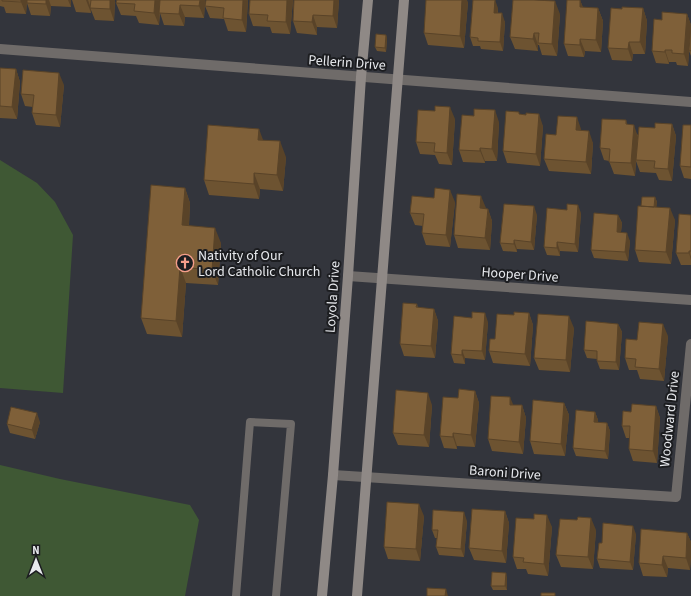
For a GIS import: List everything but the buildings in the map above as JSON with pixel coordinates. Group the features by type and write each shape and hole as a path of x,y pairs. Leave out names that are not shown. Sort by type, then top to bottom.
{"main road":[{"name":"Loyola Drive","path":"322,596 333,474 361,77 368,0"},
{"path":"357,596 365,477 404,0"}],"street":[{"name":"Pellerin Drive","path":"0,49 691,102"},
{"name":"Hooper Drive","path":"348,276 691,300"},
{"name":"Woodward Drive","path":"676,497 691,344"},
{"name":"Baroni Drive","path":"333,474 676,497"}],"lane":[{"path":"236,596 250,422 290,424 276,596"}],"green space":[{"path":"0,160 37,183 55,202 73,235 63,393 0,388"},
{"path":"0,465 60,479 190,505 199,520 185,596 0,596"}],"place":[{"name":"Nativity of Our Lord Catholic Church","path":"185,263"}]}
